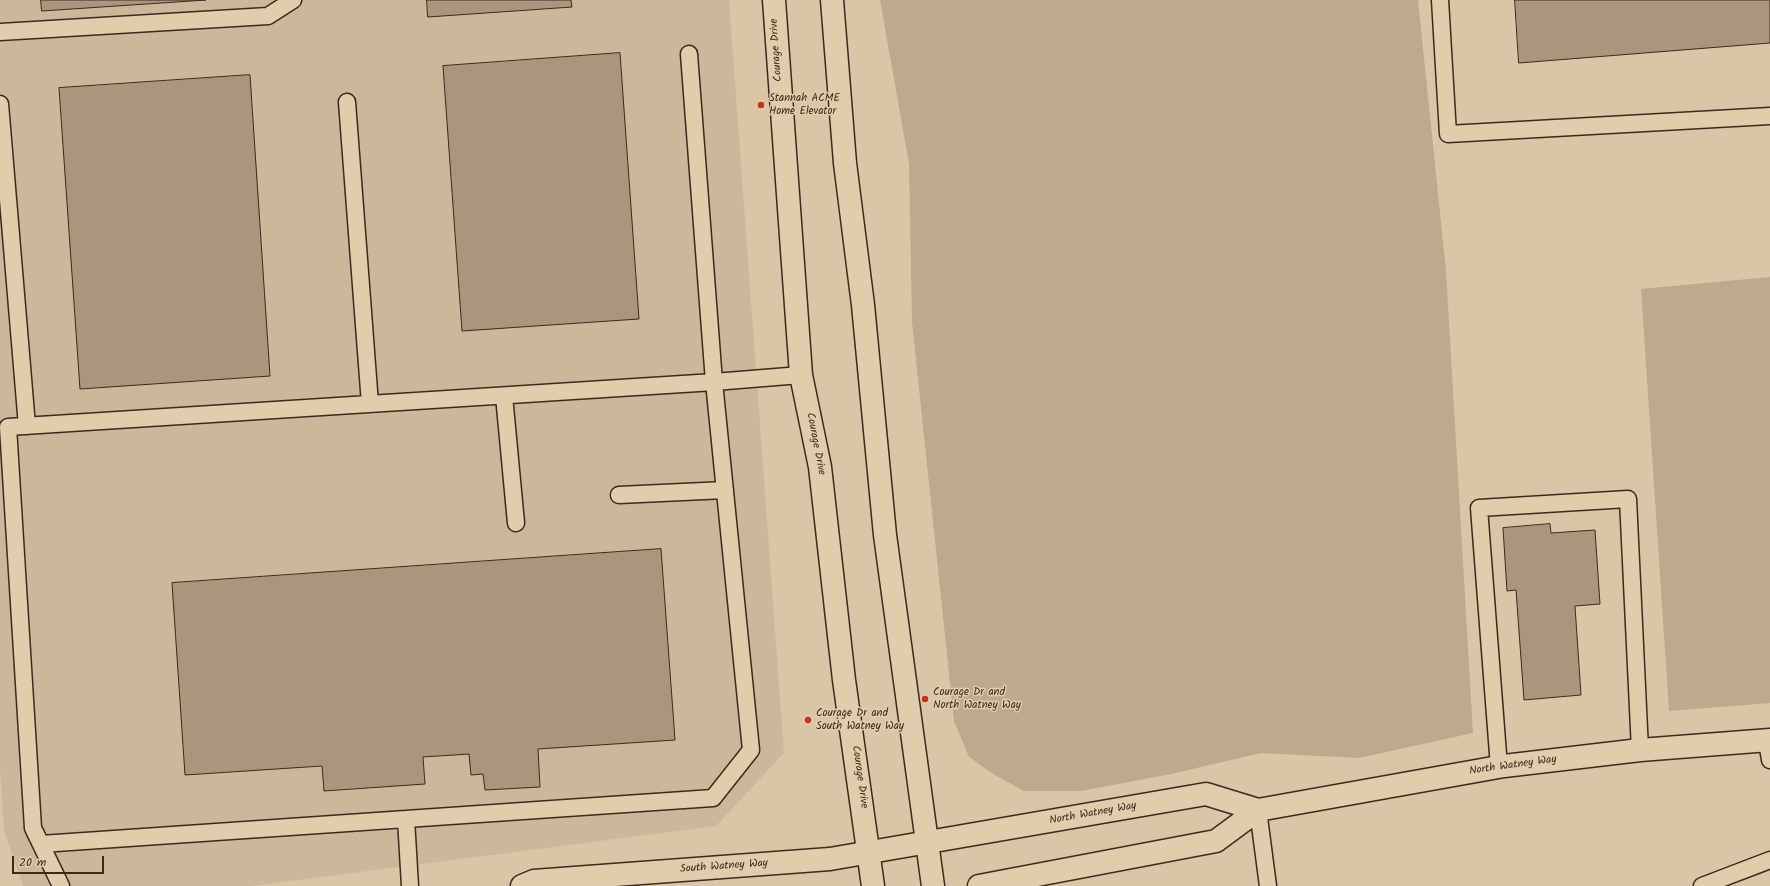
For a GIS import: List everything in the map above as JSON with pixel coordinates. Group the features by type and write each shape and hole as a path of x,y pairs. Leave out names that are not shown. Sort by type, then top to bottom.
{"street":[{"name":"Courage Drive","path":"774,0 801,375 820,467 844,680 870,852 873,886"},
{"path":"832,0 845,164 863,305 885,535 933,886"},
{"name":"North Watney Way","path":"979,886 1216,841 1258,810 1499,767 1640,750 1769,747"},
{"name":"North Watney Way","path":"926,842 1206,794 1258,810"},
{"name":"South Watney Way","path":"522,886 534,882 830,859 926,842"}],"lane":[{"path":"0,32 268,16 293,0"},
{"path":"1440,0 1448,134 1770,116"},
{"path":"41,844 713,798 751,750 714,382 690,54"},
{"path":"347,102 370,404"},
{"path":"0,104 27,426"},
{"path":"61,886 33,828 8,427 504,396 801,375"},
{"path":"504,396 516,523"},
{"path":"619,495 725,490"},
{"path":"1499,767 1479,508 1628,499 1640,750"},
{"path":"1258,810 1268,886"},
{"path":"406,819 410,886"},
{"path":"1702,886 1770,860"}],"shaded area":[{"path":"0,0 729,0 784,753 716,826 252,886 23,886 4,831 0,771"},
{"path":"880,0 1418,0 1446,271 1473,733 1359,758 1261,753 1171,774 1081,791 1024,791 993,774 969,757 954,721 912,322 909,164"},
{"path":"1770,277 1770,703 1669,711 1641,289"}],"building":[{"path":"41,0 206,0 42,11"},
{"path":"427,0 571,0 572,7 428,17"},
{"path":"1515,0 1770,0 1770,43 1519,63"},
{"path":"620,53 639,319 462,331 443,66"},
{"path":"250,75 270,376 80,389 59,88"},
{"path":"1550,524 1551,533 1595,530 1600,604 1575,606 1581,695 1524,700 1516,590 1507,591 1503,528"},
{"path":"661,549 675,740 538,749 540,787 485,790 483,774 471,775 469,754 423,757 425,784 324,791 322,766 185,775 172,583"}],"place":[{"name":"Stannah ACME Home Elevator","path":"761,105"},
{"name":"Courage Dr and North Watney Way","path":"925,699"},
{"name":"Courage Dr and South Watney Way","path":"808,720"}]}
